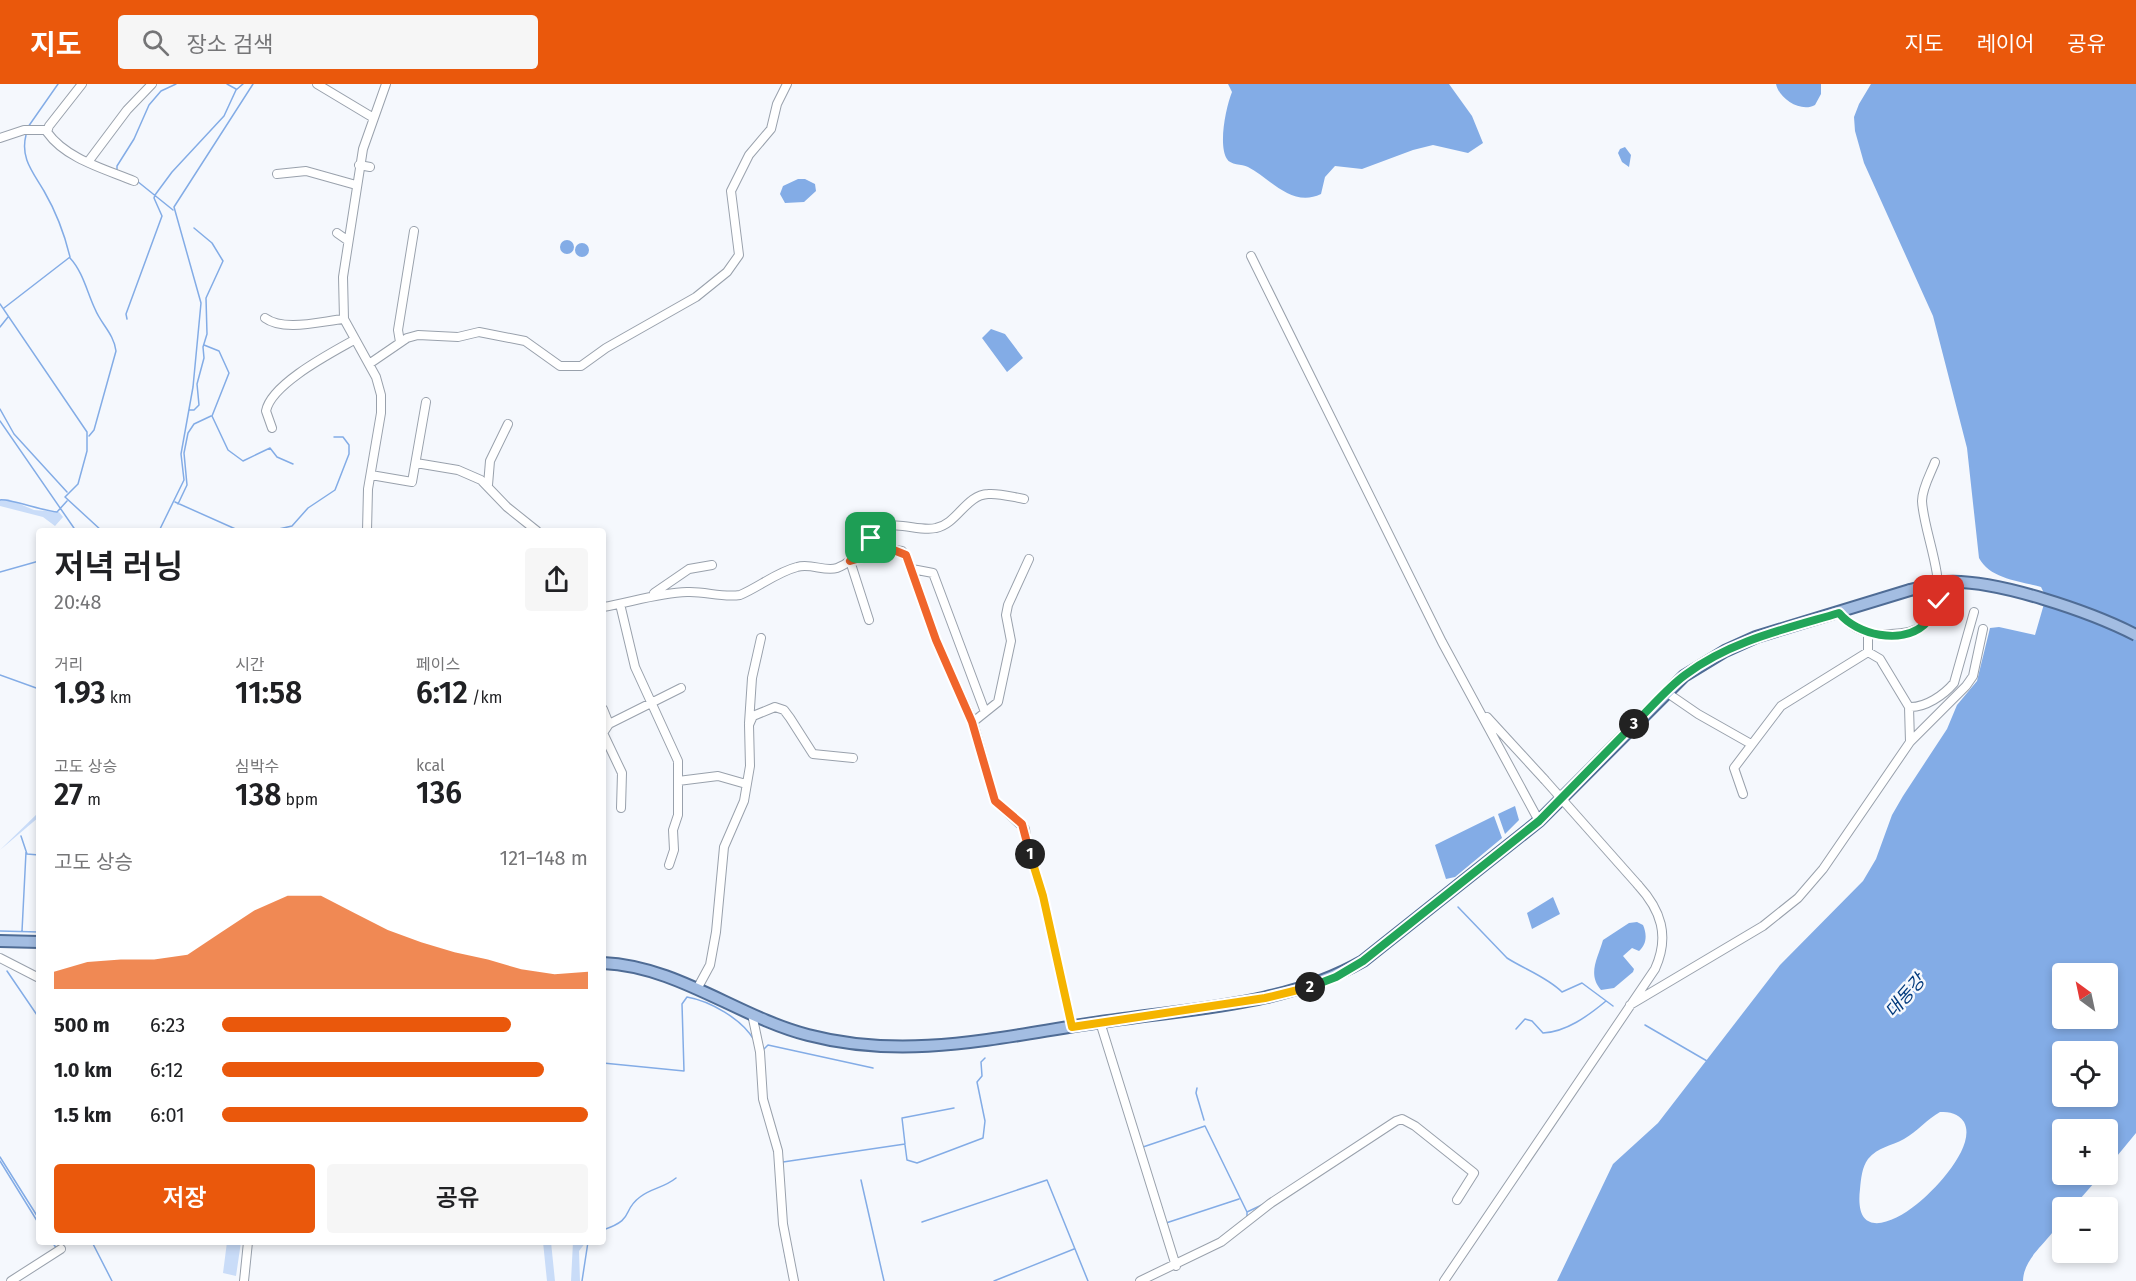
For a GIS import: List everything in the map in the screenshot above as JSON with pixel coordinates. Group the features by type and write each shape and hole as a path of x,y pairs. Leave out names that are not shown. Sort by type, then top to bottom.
{"main road":[{"path":"606,964 652,972 785,1028 845,1043 903,1048 943,1047 1265,998 1306,988 1336,977 1390,941 1539,821 1684,676 1725,651 1756,637 1910,590 1946,582 1989,587 2082,611 2136,635"},
{"path":"0,941 36,942"}],"street":[{"path":"47,130 82,84"},
{"path":"88,162 127,110 152,84"},
{"path":"316,84 372,117"},
{"path":"367,528 370,475 381,413 381,395 369,364 344,319 343,278 360,165 372,117 387,84"},
{"path":"369,364 400,342 418,335 458,337 479,332 525,341 560,366 572,368 590,362 606,348 696,297 727,272 739,255 731,191 749,155 771,129 777,104 787,84"},
{"path":"0,138 24,130 47,130 66,150 134,181"},
{"path":"360,165 370,167"},
{"path":"277,174 306,171 356,185"},
{"path":"400,342 398,330 414,231"},
{"path":"337,233 347,240"},
{"path":"1251,256 1397,553 1539,821"},
{"path":"265,318 273,324 285,325 344,319"},
{"path":"260,421 276,395 303,370 354,340"},
{"path":"370,475 412,482 426,402"},
{"path":"266,411 273,428"},
{"path":"488,485 490,460 508,424"},
{"path":"1839,613 1847,623 1868,634 1896,634 1914,630 1925,624 1939,601 1938,578 1922,498 1935,462"},
{"path":"416,463 458,470 488,485 507,507 533,528"},
{"path":"850,561 871,538 888,526 923,530 939,528 956,517 974,498 986,494 1024,499"},
{"path":"606,606 653,594 702,592 731,597 753,590 797,567 811,565 834,569 850,561 891,549 906,555 936,640 972,722 995,801 1025,829 1027,846 1043,896 1072,1027"},
{"path":"972,722 996,706 998,702 1011,640 1008,604 1029,559"},
{"path":"850,561 869,620"},
{"path":"653,594 689,569 712,565"},
{"path":"912,569 933,573 985,712"},
{"path":"620,604 635,667 675,750 678,815 672,838 674,850 669,864"},
{"path":"1909,707 1930,701 1947,691 1954,683 1974,612"},
{"path":"1630,1005 1763,926 1798,898 1823,869 1910,742 1973,676 1983,628"},
{"path":"1868,634 1868,652"},
{"path":"697,989 710,965 716,932 724,847 741,813 751,756 749,725 752,678 761,638"},
{"path":"1868,652 1880,659 1909,707 1910,742"},
{"path":"1743,794 1734,768 1782,706 1868,652"},
{"path":"606,728 609,724 681,688"},
{"path":"1666,692 1698,714 1751,744"},
{"path":"1444,1281 1655,969 1664,945 1661,920 1656,908 1478,706"},
{"path":"749,725 753,717 763,710 775,707 784,710 813,754 853,758"},
{"path":"606,716 609,724"},
{"path":"606,739 622,773 621,808"},
{"path":"678,781 718,776 746,784"},
{"path":"0,958 36,976"},
{"path":"752,1014 760,1052 764,1099 777,1151 783,1224 794,1281"},
{"path":"1100,1022 1176,1266"},
{"path":"1140,1281 1176,1266 1221,1242 1271,1203 1396,1120 1402,1119 1416,1126 1474,1173 1456,1200"},
{"path":"244,1281 248,1245"},
{"path":"10,1281 61,1249"}],"shaded area":[{"path":"8,499 34,510 59,512 63,517 55,526 43,517 0,506 0,500"},
{"path":"36,815 36,820 0,850"},
{"path":"227,1245 241,1245 236,1276 223,1273"},
{"path":"543,1245 551,1245 555,1281 547,1281"},
{"path":"573,1245 584,1245 579,1251 580,1281 571,1281"}],"water":[{"path":"1228,84 1449,84 1472,116 1483,143 1468,153 1433,145 1362,169 1335,166 1325,177 1321,194 1310,197 1291,195 1257,172 1227,159 1224,153 1223,136 1225,116 1232,92"},
{"path":"1776,84 1821,84 1821,94 1815,105 1797,106 1781,95"},
{"name":"대동강","path":"1871,84 2136,84 2136,1133 2118,1155 2118,1119 2052,1119 2052,1185 2092,1185 2082,1197 2052,1197 2052,1233 2030,1261 2023,1281 1557,1281 1613,1164 1658,1123 1780,965 1863,881 1876,859 1892,815 1947,729 1957,705 1977,681 1990,628 1999,627 2035,635 2046,597 2041,587 1998,575 1990,571 1979,558 1967,448 1933,316 1864,163 1855,131 1854,117","holes":["1940,1112 1956,1115 1964,1122 1965,1143 1960,1155 1934,1189 1917,1204 1886,1222 1869,1221 1863,1215 1860,1205 1861,1177 1866,1162 1876,1152 1909,1136"]},
{"path":"1625,147 1631,155 1629,167 1622,162 1618,153"},
{"path":"798,179 805,179 815,184 816,191 804,202 785,203 780,194 783,186"},
{"path":"567,240 572,242 574,247 572,252 567,254 562,252 560,247 562,242"},
{"path":"579,243 585,243 589,250 585,257 579,257 575,253 575,247"},
{"path":"991,329 1005,334 1023,358 1007,372 982,338"},
{"path":"1515,806 1519,820 1505,834 1498,814"},
{"path":"1494,816 1502,838 1455,877 1446,879 1435,845"},
{"path":"1553,897 1560,914 1532,929 1527,913"},
{"path":"1637,922 1644,928 1646,939 1644,945 1639,951 1632,948 1623,956 1634,969 1633,972 1614,988 1601,990 1594,972 1603,940 1629,923"}],"waterway":[{"path":"28,127 58,84"},
{"path":"117,170 149,105 161,91 176,84"},
{"path":"227,84 236,89"},
{"path":"127,319 126,314 162,216 154,198 155,195 172,172 224,116 236,90 243,84"},
{"path":"160,528 184,480 181,454 193,387 201,303 174,207 253,84"},
{"path":"4,308 70,257 56,215 26,158 26,135"},
{"path":"137,181 173,210"},
{"path":"190,410 194,410 199,405 197,384 207,334 206,298 223,261 212,243 194,228"},
{"path":"70,258 82,276 98,314 113,339 116,351 94,430 89,436"},
{"path":"0,304 87,432 87,451 78,484 65,497 99,528"},
{"path":"0,327 8,317"},
{"path":"204,345 219,351 229,373 212,416 228,450 243,461 270,448 277,457 293,464"},
{"path":"0,409 14,434 67,492"},
{"path":"178,504 187,485 184,453 188,433 194,424 211,416"},
{"path":"0,421 74,528"},
{"path":"283,528 292,526 308,508 335,490 349,454 349,445 343,437 334,437"},
{"path":"0,500 57,512 67,501"},
{"path":"175,502 233,528"},
{"path":"0,572 36,562"},
{"path":"0,675 36,688"},
{"path":"21,836 27,854 36,855"},
{"path":"22,931 26,852"},
{"path":"1458,907 1507,958 1562,992 1582,983 1613,1006"},
{"path":"0,931 36,932"},
{"path":"7,971 36,1014"},
{"path":"606,1063 684,1071 682,1004 687,997 705,1002 725,1012 742,1025 754,1040"},
{"path":"1516,1029 1525,1019 1532,1021 1543,1033 1560,1030 1584,1017 1606,1001"},
{"path":"1645,1025 1707,1061"},
{"path":"763,1050 768,1045 873,1068"},
{"path":"905,1145 907,1160 917,1163 983,1138 985,1121 977,1082 982,1076 981,1062 985,1058"},
{"path":"1197,1088 1196,1093 1204,1120"},
{"path":"783,1162 905,1144 902,1118 954,1108"},
{"path":"1143,1147 1205,1126 1247,1212"},
{"path":"782,1154 783,1167"},
{"path":"0,1157 36,1214"},
{"path":"0,1161 36,1219"},
{"path":"606,1229 620,1222 640,1197 676,1178"},
{"path":"861,1180 884,1281"},
{"path":"922,1222 1047,1180 1088,1281"},
{"path":"1166,1223 1239,1199"},
{"path":"1247,1216 1247,1212 1266,1203"},
{"path":"54,1245 57,1249"},
{"path":"94,1245 112,1281"},
{"path":"582,1281 588,1245"},
{"path":"784,1249 787,1265"},
{"path":"994,1281 1074,1249"}],"route":[{"path":"871,538 850,561 891,549 902,551 906,555 936,640 972,722 995,801 1025,829 1027,846 1043,896 1072,1027 1265,998 1306,988 1336,977 1390,941 1539,821 1666,692 1705,662 1756,637 1839,613 1847,623 1868,634 1896,634 1914,630 1925,624 1939,601"}]}
